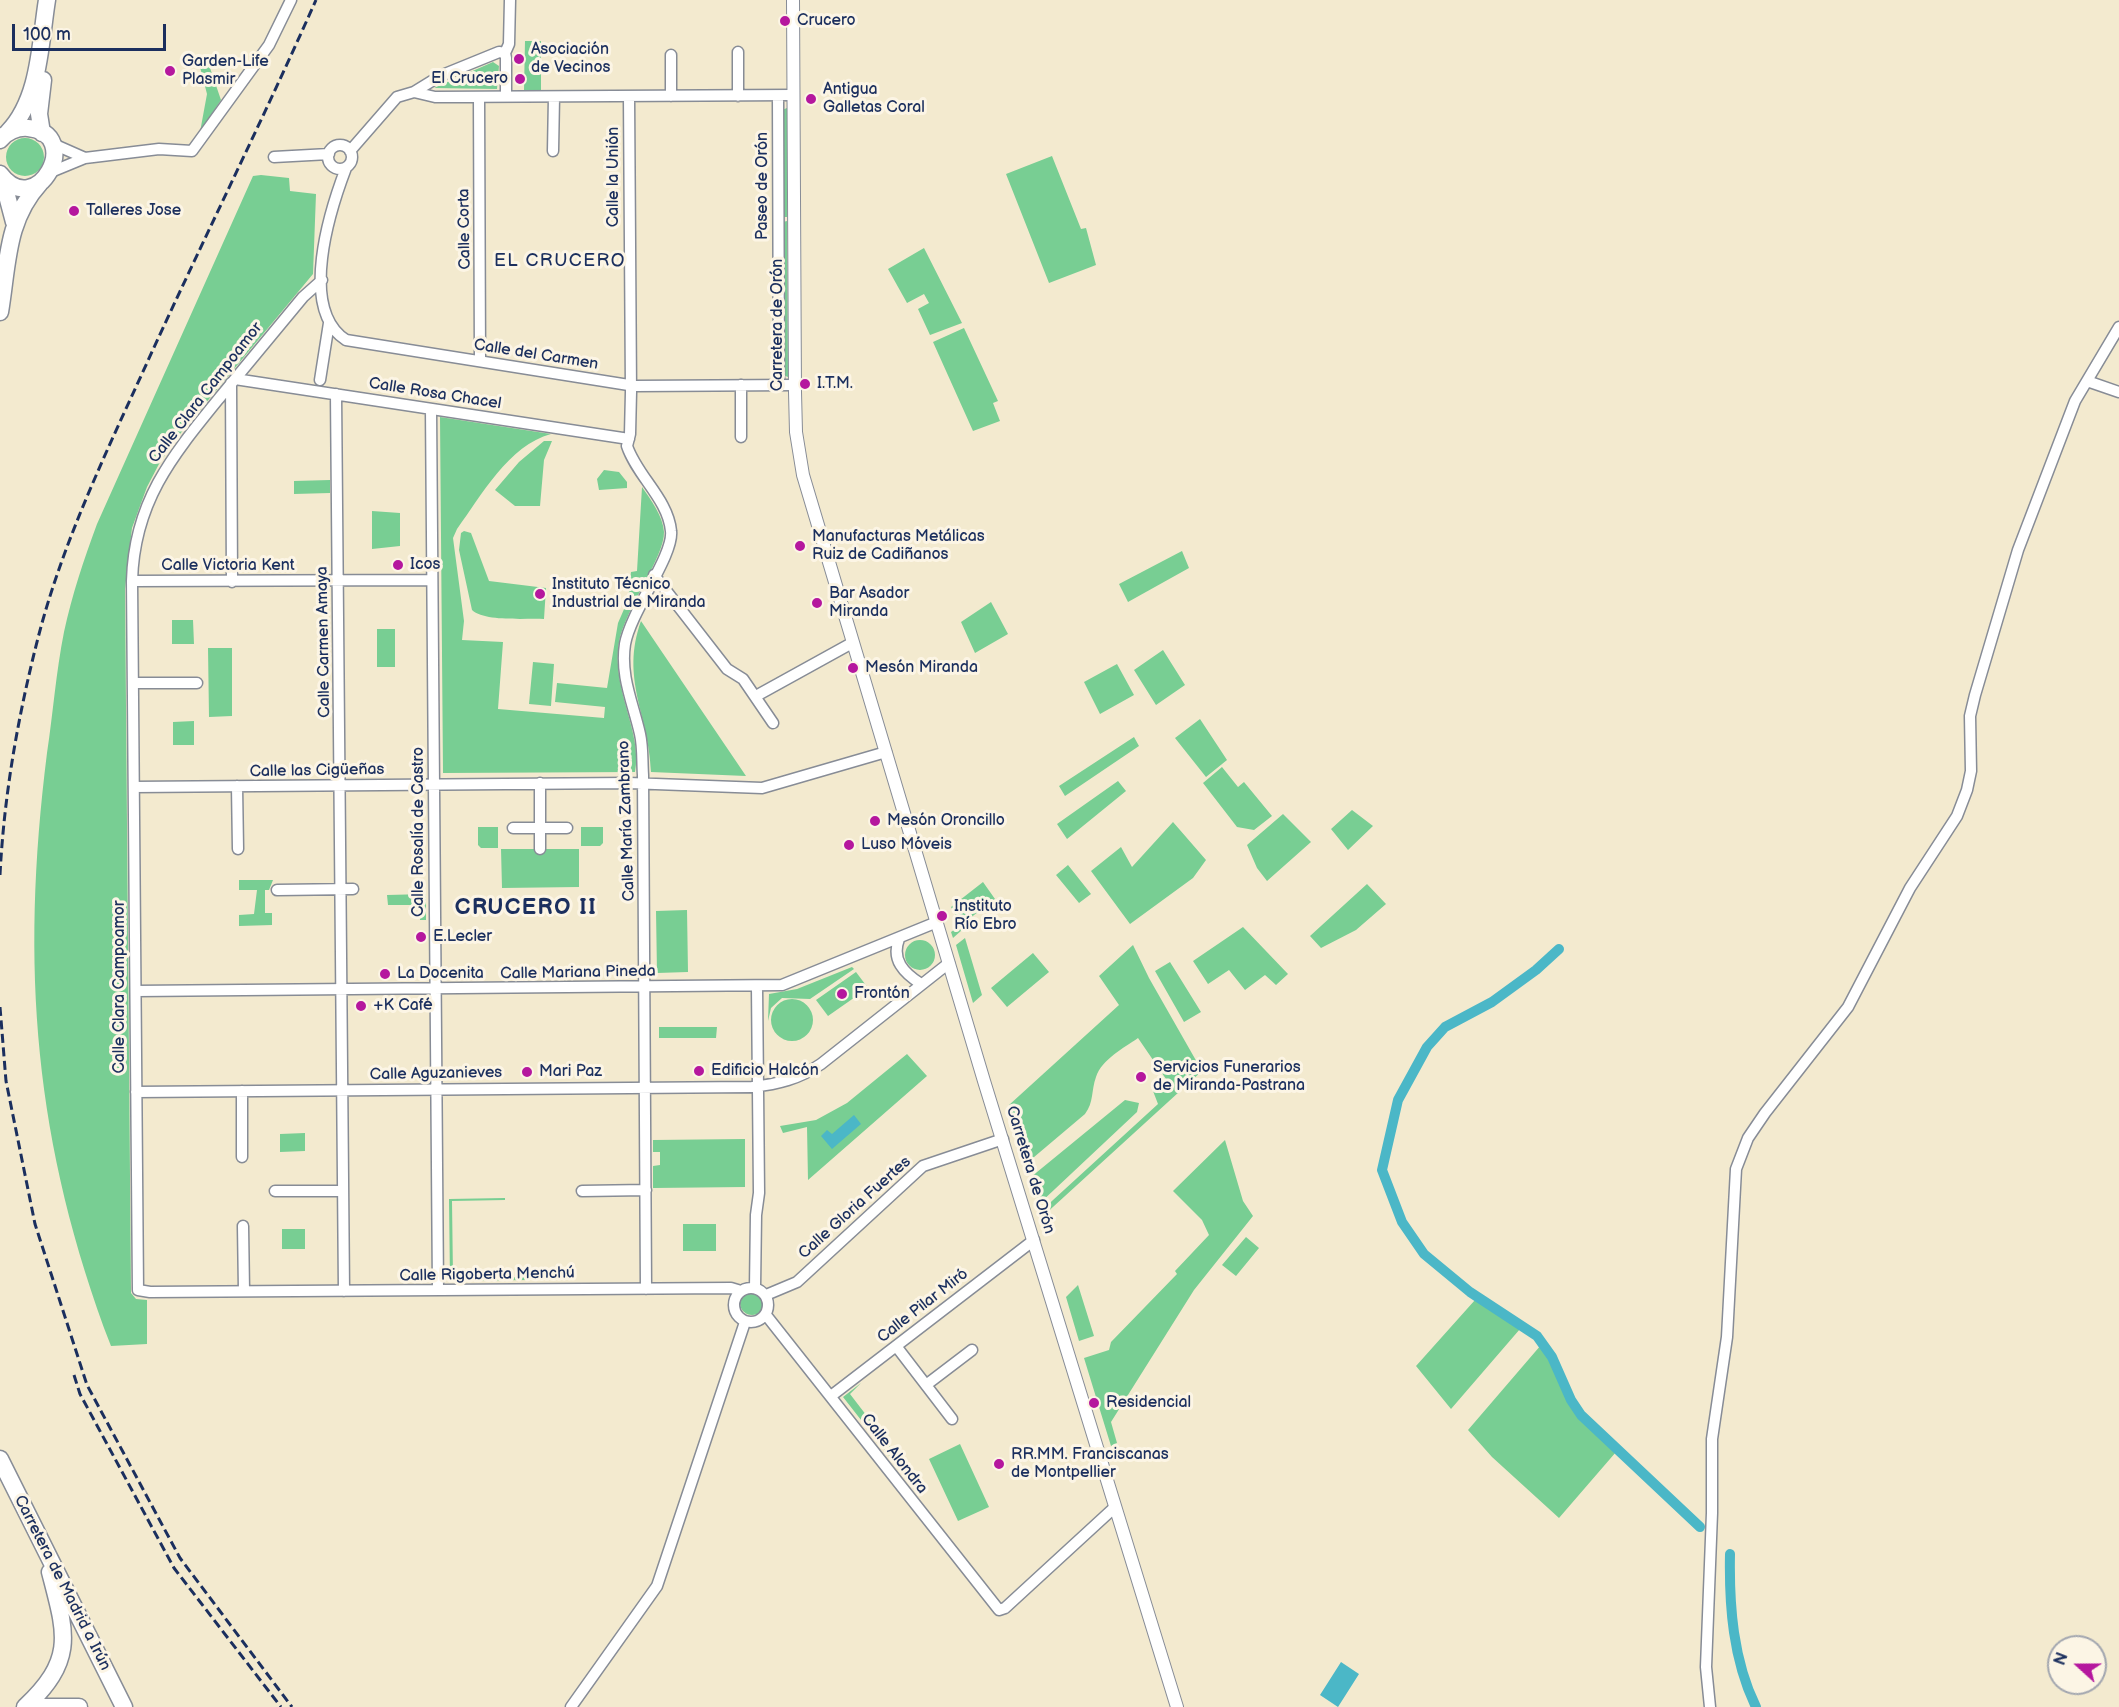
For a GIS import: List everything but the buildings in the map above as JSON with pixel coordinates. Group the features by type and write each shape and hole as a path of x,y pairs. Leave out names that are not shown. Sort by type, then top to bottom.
{"highway":[{"path":"2,137 19,121 27,105 34,78 47,0"},
{"path":"0,312 14,222 24,203 46,178 54,153 47,138 40,96 56,0"},
{"path":"2,137 24,127 47,138"},
{"path":"1,176 17,187 29,187 46,178"},
{"path":"1,176 14,222"},
{"name":"Carretera de Madrid a Irún","path":"0,1460 124,1707"},
{"path":"25,1707 54,1676 63,1650 64,1627 40,1536"},
{"path":"41,1707 79,1707"}],"street":[{"path":"46,178 85,158 159,149 192,151 269,45 291,0"},
{"path":"506,96 505,53 509,44 510,0"},
{"name":"Carretera de Orón","path":"794,0 795,385 796,432 803,475 949,963 1178,1707"},
{"path":"350,151 366,135 390,102 414,92 440,76 499,52 505,53"},
{"path":"738,52 738,96"},
{"path":"671,55 671,96"},
{"path":"414,92 435,96 479,97 793,95"},
{"name":"Calle la Unión","path":"629,96 631,386 629,438"},
{"name":"Paseo de Orón","path":"778,96 779,385"},
{"name":"Calle Corta","path":"479,97 480,361"},
{"path":"553,151 554,97"},
{"path":"47,138 85,158"},
{"path":"274,157 329,154 337,146 344,146 350,151 352,158 346,168 326,227 322,280 323,309 330,326 320,380"},
{"path":"329,154 334,167 346,168"},
{"name":"Calle Clara Campoamor","path":"139,1291 132,581 138,532 155,485 176,451 303,297 322,280"},
{"name":"Calle del Carmen","path":"330,326 346,340 631,386 795,385"},
{"path":"1710,1707 1706,1667 1712,1439 1727,1337 1734,1190 1740,1153 1765,1113 1848,1007 1910,888 1963,804 1971,771 1970,716 2018,550 2075,401 2119,327"},
{"path":"232,582 233,381"},
{"name":"Calle Rosa Chacel","path":"233,381 336,394 629,438"},
{"path":"2087,381 2119,392"},
{"path":"741,386 741,437"},
{"name":"Calle Carmen Amaya","path":"336,394 341,785 348,889 342,990 344,1291"},
{"name":"Calle Rosalía de Castro","path":"431,409 438,1290"},
{"name":"Calle María Zambrano","path":"629,438 627,446 630,454 668,516 671,526 670,545 632,620 624,654 626,686 640,737 643,783 646,1288"},
{"path":"654,575 727,669 743,679 773,723"},
{"name":"Calle Victoria Kent","path":"132,581 432,580"},
{"path":"756,696 852,643"},
{"path":"133,683 198,683"},
{"name":"Calle las Cigüeñas","path":"134,787 643,783 762,788 886,752"},
{"path":"540,783 540,849"},
{"name":"Calle las Cigüeñas","path":"237,786 238,849"},
{"path":"513,828 567,828"},
{"path":"277,890 348,889"},
{"name":"Calle Mariana Pineda","path":"136,991 757,987 794,982 937,922"},
{"path":"899,939 896,952 901,967 921,984"},
{"name":"Calle Aguzanieves","path":"136,1092 758,1086 791,1081 805,1074 949,963"},
{"path":"755,1288 756,1215 759,1193 757,987"},
{"path":"242,1091 243,1156"},
{"name":"Calle Gloria Fuertes","path":"766,1295 797,1282 922,1166 1003,1139"},
{"path":"582,1191 646,1190"},
{"path":"275,1191 343,1191"},
{"path":"243,1226 244,1292"},
{"name":"Calle Pilar Miró","path":"831,1396 900,1350 1034,1240"},
{"path":"755,1288 766,1295 769,1305 766,1315 755,1322 746,1322 737,1315 734,1305 736,1289 755,1288"},
{"name":"Calle Rigoberta Menchú","path":"139,1291 736,1289"},
{"name":"Calle Alondra","path":"766,1315 999,1610 1005,1608 1115,1507"},
{"path":"571,1707 657,1586 746,1322"},
{"name":"Calle Pilar Miró","path":"900,1350 952,1419"},
{"path":"926,1385 972,1350"}],"green space":[{"path":"525,41 541,41 541,90 524,90"},
{"path":"493,62 499,66 497,89 434,88"},
{"path":"209,65 221,100 200,132 207,94 200,67"},
{"path":"787,108 787,217 783,217 782,110"},
{"path":"25,138 38,144 44,157 38,170 25,176 12,170 6,157 12,144"},
{"path":"1052,156 1081,229 1086,228 1096,265 1049,283 1006,174"},
{"path":"253,176 289,178 290,191 316,194 313,274 175,440 147,487 132,528 125,589 131,1293 136,1299 147,1300 147,1344 111,1346 85,1271 65,1198 50,1126 40,1054 35,981 35,908 39,832 47,753 64,632 97,524"},
{"path":"787,221 788,377 783,375 783,222"},
{"path":"924,248 962,323 930,335 918,309 929,303 924,294 907,303 888,269"},
{"path":"964,328 998,401 993,403 1000,421 973,431 933,342"},
{"path":"440,417 551,434 536,440 509,460 486,487 453,538 464,621 462,640 503,642 498,709 604,718 605,707 555,702 557,683 607,688 618,623 628,600 631,572 637,571 642,487 656,508 663,526 663,542 629,614 619,642 619,677 635,742 635,772 443,773"},
{"path":"544,441 552,441 544,460 540,506 515,506 495,490 519,462"},
{"path":"604,470 619,472 627,482 627,488 599,490 597,479"},
{"path":"330,480 330,493 294,494 294,481"},
{"path":"372,511 400,513 400,546 372,549"},
{"path":"464,531 471,533 489,581 546,588 544,619 495,618 478,614 472,610 459,550 461,533"},
{"path":"1182,551 1189,568 1128,602 1119,584"},
{"path":"991,602 1008,634 975,653 961,622"},
{"path":"172,620 193,620 194,644 172,644"},
{"path":"641,621 746,776 651,772 646,733 634,679 635,642"},
{"path":"377,629 395,629 395,667 377,667"},
{"path":"208,648 232,648 232,716 209,717"},
{"path":"1163,650 1185,685 1156,705 1134,670"},
{"path":"533,662 554,664 551,706 529,704"},
{"path":"1117,664 1134,695 1100,714 1084,682"},
{"path":"1200,719 1227,760 1206,777 1175,738"},
{"path":"194,721 194,745 173,745 173,722"},
{"path":"1134,737 1139,746 1065,796 1059,786"},
{"path":"1222,767 1238,787 1244,782 1272,816 1254,830 1237,827 1203,783"},
{"path":"1118,781 1126,791 1067,839 1057,824"},
{"path":"1352,810 1373,826 1348,850 1331,829"},
{"path":"1283,814 1311,842 1267,881 1257,868 1247,845"},
{"path":"1173,822 1206,860 1193,878 1130,924 1091,871 1121,847 1132,867"},
{"path":"478,827 498,827 498,848 481,848 478,845"},
{"path":"581,827 603,827 603,843 600,846 581,846"},
{"path":"501,849 579,849 579,887 502,888"},
{"path":"1068,865 1091,894 1079,903 1056,875"},
{"path":"239,880 273,880 269,890 265,890 265,913 272,913 272,925 239,926 239,915 254,914 257,890 239,890"},
{"path":"983,882 995,899 961,925 951,907"},
{"path":"1367,884 1386,904 1356,930 1321,948 1310,936"},
{"path":"426,894 426,920 420,920 419,905 388,905 387,895"},
{"path":"687,910 688,972 657,973 656,911"},
{"path":"961,925 962,930 953,938 951,932"},
{"path":"1243,927 1288,974 1276,985 1265,975 1245,990 1229,970 1208,984 1193,961"},
{"path":"965,938 982,995 973,1003 956,945"},
{"path":"920,940 931,944 935,955 931,966 920,970 909,966 905,955 909,944"},
{"path":"1133,945 1149,978 1202,1071 1042,1217 1041,1211 1158,1104 1153,1091 1166,1079 1138,1038 1114,1054 1103,1065 1094,1082 1090,1105 1085,1114 1027,1163 1009,1105 1119,1005 1099,976"},
{"path":"1033,953 1049,972 1007,1007 991,988"},
{"path":"1170,962 1201,1012 1184,1022 1155,971"},
{"path":"852,967 854,969 810,999 782,998 771,1008 768,1021 769,994 797,989"},
{"name":"Frontón","path":"856,972 868,988 828,1016 816,1000"},
{"path":"792,999 807,1005 813,1020 807,1035 792,1041 777,1035 771,1020 777,1005"},
{"path":"659,1027 717,1027 716,1038 659,1038"},
{"path":"907,1054 927,1076 808,1180 807,1127 783,1133 780,1126 816,1120 847,1103"},
{"path":"1125,1100 1139,1103 1137,1112 1039,1204 1031,1177"},
{"path":"305,1133 305,1151 280,1152 280,1134"},
{"path":"745,1139 745,1187 653,1188 653,1166 660,1165 660,1152 653,1152 653,1140"},
{"path":"1225,1140 1243,1201 1253,1216 1194,1290 1111,1422 1117,1443 1111,1446 1084,1358 1109,1350 1111,1342 1177,1274 1175,1271 1209,1235 1202,1220 1173,1191"},
{"path":"505,1198 505,1200 452,1201 453,1278 528,1277 528,1280 450,1281 449,1199"},
{"path":"683,1224 716,1224 716,1251 683,1251"},
{"path":"282,1229 305,1229 305,1249 282,1249"},
{"path":"1246,1237 1259,1248 1236,1276 1222,1265"},
{"path":"1078,1285 1094,1336 1079,1341 1066,1297"},
{"path":"752,1291 760,1295 764,1303 760,1311 752,1315 744,1311 740,1303 744,1295"},
{"path":"1475,1300 1520,1329 1451,1409 1416,1366"},
{"path":"1541,1345 1573,1407 1616,1452 1559,1518 1492,1457 1468,1430"},
{"path":"861,1383 850,1394 906,1467 901,1471 843,1397"},
{"path":"960,1444 989,1507 958,1521 929,1459"}],"water":[{"path":"854,1115 861,1124 832,1149 821,1136 827,1130 832,1134"},
{"path":"1341,1662 1359,1674 1338,1707 1320,1695"}],"waterway":[{"path":"1559,949 1536,970 1492,1002 1445,1027 1427,1047 1398,1100 1382,1170 1402,1222 1424,1254 1470,1292 1537,1336 1552,1357 1571,1400 1581,1415 1700,1527"},
{"path":"1730,1554 1730,1593 1737,1652 1756,1707"}],"railway":[{"path":"0,875 5,815 18,726 38,638 58,571 112,440 316,0"},
{"path":"0,1007 6,1081 35,1224 87,1385 180,1558 292,1707"},
{"path":"74,1375 80,1394 174,1568 281,1707"}],"place":[{"name":"Crucero","path":"785,21"},
{"name":"Asociación de Vecinos","path":"519,59"},
{"name":"Garden-Life Plasmir","path":"170,71"},
{"name":"El Crucero","path":"520,79"},
{"name":"Antigua Galletas Coral","path":"811,99"},
{"name":"Talleres Jose","path":"74,211"},
{"name":"I.T.M.","path":"805,384"},
{"name":"Manufacturas Metálicas Ruiz de Cadiñanos","path":"800,546"},
{"name":"Icos","path":"398,565"},
{"name":"Instituto Técnico Industrial de Miranda","path":"540,594"},
{"name":"Bar Asador Miranda","path":"817,603"},
{"name":"Mesón Miranda","path":"853,668"},
{"name":"Mesón Oroncillo","path":"875,821"},
{"name":"Luso Móveis","path":"849,845"},
{"name":"Instituto Río Ebro","path":"942,916"},
{"name":"E.Lecler","path":"421,937"},
{"name":"La Docenita","path":"385,974"},
{"name":"Frontón","path":"842,994"},
{"name":"+K Café","path":"361,1006"},
{"name":"Edificio Halcón","path":"699,1071"},
{"name":"Mari Paz","path":"527,1072"},
{"name":"Servicios Funerarios de Miranda-Pastrana","path":"1141,1077"},
{"name":"Residencial","path":"1094,1403"},
{"name":"RR.MM. Franciscanas de Montpellier","path":"999,1464"}],"district":[{"name":"EL CRUCERO","path":"560,261"},
{"name":"CRUCERO II","path":"526,908"}]}
